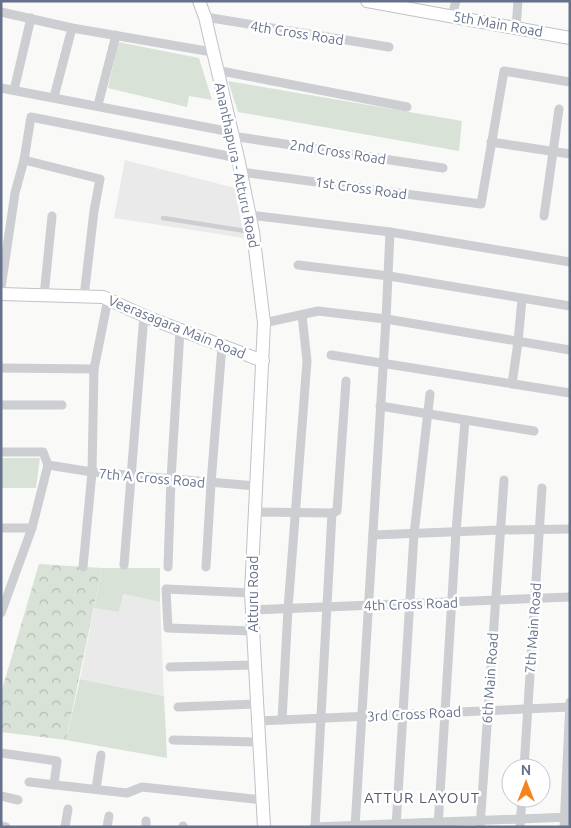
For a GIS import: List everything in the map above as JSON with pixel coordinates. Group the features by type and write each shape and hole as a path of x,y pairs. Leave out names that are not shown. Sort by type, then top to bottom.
{"street":[{"name":"5th Main Road","path":"367,1 570,38"},
{"path":"452,16 456,1"},
{"path":"516,28 518,1"},
{"name":"Ananthapura - Atturu Road","path":"196,2 205,17 250,215 264,323 263,361"},
{"path":"1,12 72,28 212,52"},
{"name":"4th Cross Road","path":"205,17 389,47"},
{"path":"14,90 31,18"},
{"path":"54,97 72,28"},
{"path":"98,105 116,35"},
{"path":"216,70 407,107"},
{"path":"570,82 504,71 491,142 570,154"},
{"name":"2nd Cross Road","path":"1,88 98,105 232,134 443,168"},
{"path":"544,216 559,109"},
{"path":"1,288 15,193 24,160 31,117 238,158"},
{"name":"1st Cross Road","path":"241,172 481,204 491,142"},
{"path":"24,160 100,179 94,211 84,296"},
{"path":"250,215 390,232 570,262"},
{"path":"44,296 52,216"},
{"path":"355,826 389,276 390,232"},
{"path":"298,265 389,276 570,306"},
{"name":"Veerasagara Main Road","path":"1,294 103,297 180,330 263,361"},
{"path":"84,567 92,472 94,369 108,299"},
{"path":"512,384 522,299"},
{"path":"264,323 318,311 386,319 570,350"},
{"path":"124,565 144,315"},
{"path":"282,720 288,609 307,361 302,315"},
{"path":"168,567 180,330"},
{"path":"206,567 222,346"},
{"path":"332,355 570,393"},
{"name":"Atturu Road","path":"263,361 251,610 264,827"},
{"path":"1,368 94,369"},
{"path":"255,512 332,513 337,511 346,381"},
{"path":"396,825 414,534 430,394"},
{"path":"1,405 62,405"},
{"path":"380,406 534,431"},
{"path":"438,824 456,532 465,420"},
{"path":"1,452 43,452 48,465 32,528 1,613"},
{"name":"7th A Cross Road","path":"48,465 92,472 256,486"},
{"name":"6th Main Road","path":"480,824 494,600 504,480"},
{"name":"7th Main Road","path":"525,758 542,488"},
{"path":"332,513 315,827 520,823 566,820 570,702"},
{"path":"1,528 32,528"},
{"path":"373,535 570,529"},
{"path":"251,593 166,588 168,628 252,631"},
{"name":"4th Cross Road","path":"251,610 570,597"},
{"path":"170,667 254,665"},
{"path":"178,707 257,704"},
{"name":"3rd Cross Road","path":"258,721 570,707"},
{"path":"173,740 259,742"},
{"path":"1,753 57,762 54,785"},
{"path":"96,789 101,755"},
{"path":"29,782 127,793 142,787 263,800"},
{"path":"1,796 18,800"},
{"path":"520,823 521,808"},
{"path":"65,827 68,809"},
{"path":"107,827 109,816"},
{"path":"1,826 6,827"}],"lane":[{"path":"163,218 253,232"}],"shaded area":[{"path":"125,160 235,188 244,238 114,218"},
{"path":"123,594 160,602 164,696 80,679 94,608 119,612"}],"green space":[{"path":"118,42 199,58 212,100 189,96 187,107 108,88"},
{"path":"228,81 462,121 459,151 238,112"},
{"path":"1,458 40,458 36,488 1,488"},
{"path":"39,564 102,568 66,740 1,732 1,693"},
{"path":"102,568 160,568 160,602 123,594 119,612 94,608"},
{"path":"80,679 164,696 167,758 66,740"}],"district":[{"name":"ATTUR LAYOUT","path":"422,798"}]}
